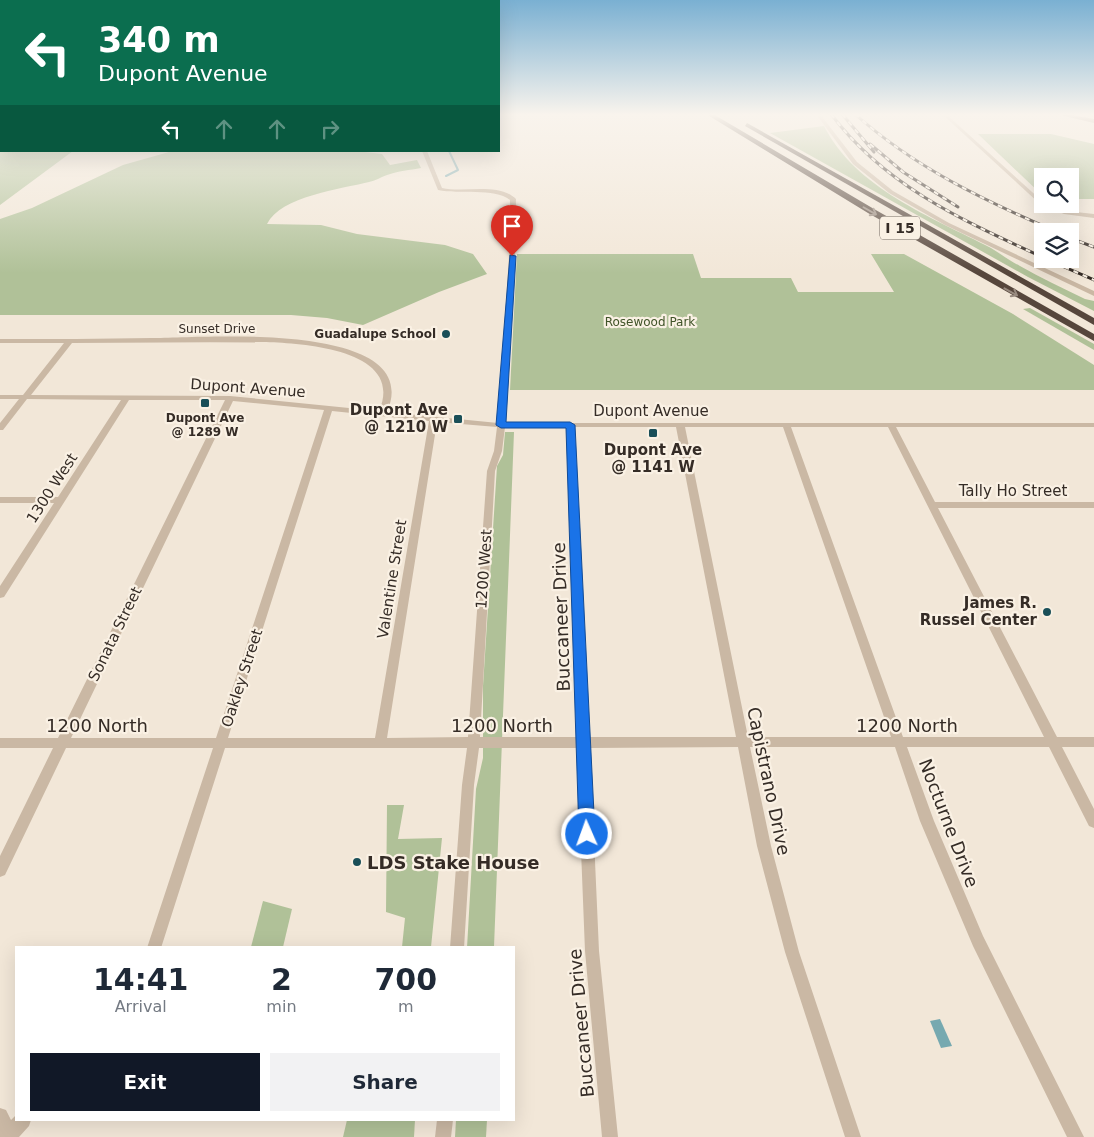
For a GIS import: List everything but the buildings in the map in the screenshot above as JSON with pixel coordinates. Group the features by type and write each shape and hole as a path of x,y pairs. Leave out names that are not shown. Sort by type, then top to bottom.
{"highway":[{"name":"I 15","path":"797,167 870,211 1094,338"},
{"name":"I 15","path":"822,167 1094,322"},
{"path":"1037,289 1094,314"}],"street":[{"name":"1200 West","path":"431,167 440,189 508,194 513,199 512,256 501,425 498,451 491,471 474,742 468,785 457,946"},
{"path":"860,167 891,192 947,224 1094,294"},
{"path":"1003,167 1034,195"},
{"path":"1074,213 1094,216"},
{"name":"Sunset Drive","path":"0,341 276,340 323,345 362,358 381,373 387,382 390,394 382,414"},
{"path":"0,428 70,341"},
{"name":"1300 West","path":"0,594 126,397"},
{"name":"Dupont Avenue","path":"0,398 230,398 433,420 501,425 1094,425"},
{"name":"Sonata Street","path":"0,870 230,398"},
{"name":"Oakley Street","path":"155,946 329,408"},
{"name":"Valentine Street","path":"380,743 433,420"},
{"name":"Buccaneer Drive","path":"570,425 592,951 610,1137"},
{"name":"Capistrano Drive","path":"680,425 764,846 792,952 824,1056 853,1137"},
{"name":"Nocturne Drive","path":"786,425 927,821 978,941 1076,1137"},
{"path":"890,425 1094,822"},
{"path":"0,500 61,500"},
{"name":"Tally Ho Street","path":"932,505 1094,505"},
{"name":"1200 North","path":"0,743 1094,742"},
{"path":"0,1116 8,1135 22,1121"},
{"path":"443,1137 445,1121"}],"green space":[{"path":"0,167 51,167 0,205"},
{"path":"119,167 421,167 395,172 371,181 298,200 274,214 267,224 321,225 357,234 445,245 473,254 487,274 439,292 363,325 327,318 291,315 0,315 0,219 32,208"},
{"path":"831,167 855,167 897,199 991,248 1028,270 1085,299 1094,301 1094,311 1028,277"},
{"path":"1013,167 1094,167 1094,199 1079,199 1079,168 1034,168 1034,187"},
{"name":"Rosewood Park","path":"517,254 693,254 701,278 791,278 798,292 894,292 871,254 904,254 1013,314 1094,365 1094,390 510,390"},
{"path":"1030,308 1094,344 1094,350 1023,309"},
{"path":"505,432 514,432 494,946 467,946 476,789 483,758 483,686 497,466 503,455"},
{"path":"387,805 404,805 398,839 442,838 431,946 402,946 405,918 386,912"},
{"path":"263,901 292,909 283,946 251,946"},
{"path":"347,1121 415,1121 414,1137 343,1137"},
{"path":"456,1121 487,1121 486,1137 455,1137"}],"water":[{"path":"940,1019 952,1046 941,1048 930,1021"}],"waterway":[{"path":"446,176 458,170 457,167"}],"railway":[{"path":"882,167 927,199 1034,253"},
{"path":"897,167 958,207"},
{"path":"927,167 950,181 1037,223"},
{"path":"1079,241 1094,247"},
{"path":"1067,268 1094,280"}],"place":[{"name":"Guadalupe School","path":"446,334"},
{"name":"Dupont Ave @ 1289 W","path":"205,403"},
{"name":"Dupont Ave @ 1210 W","path":"458,419"},
{"name":"Dupont Ave @ 1141 W","path":"653,433"},
{"name":"James R. Russel Center","path":"1047,612"},
{"name":"LDS Stake House","path":"357,862"}],"route":[{"path":"512,256 501,425 570,425 587,834"}]}
